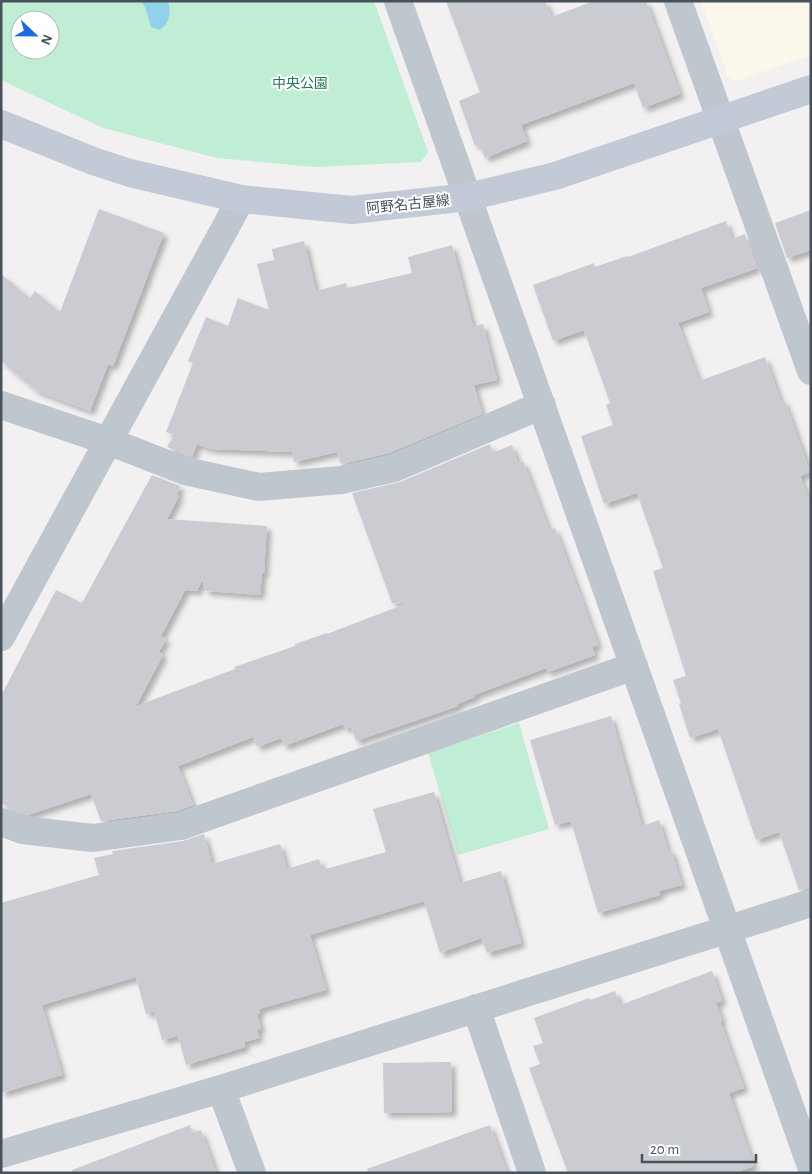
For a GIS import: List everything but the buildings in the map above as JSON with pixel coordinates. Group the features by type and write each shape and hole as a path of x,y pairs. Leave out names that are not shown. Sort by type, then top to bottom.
{"main road":[{"name":"阿野名古屋線","path":"1,124 93,161 130,173 241,199 352,210 468,197 555,176 811,89"}],"street":[{"path":"398,1 811,1166"},
{"path":"678,1 811,371"},
{"path":"1,637 241,199"},
{"path":"1,405 108,441 185,471 259,487 341,480 394,468 542,405"},
{"path":"1,822 22,830 93,838 181,826 634,666"},
{"path":"1,1154 221,1089 811,903"},
{"path":"476,1008 532,1173"},
{"path":"221,1089 252,1173"}],"shaded area":[{"path":"701,1 811,1 811,55 736,81 728,77"}],"green space":[{"name":"中央公園","path":"1,1 374,1 428,152 421,162 315,167 217,158 103,128 1,80"},
{"path":"519,723 549,829 458,855 428,753"}],"water":[{"path":"141,1 164,1 169,4 169,19 160,30 151,27 145,7"}]}
